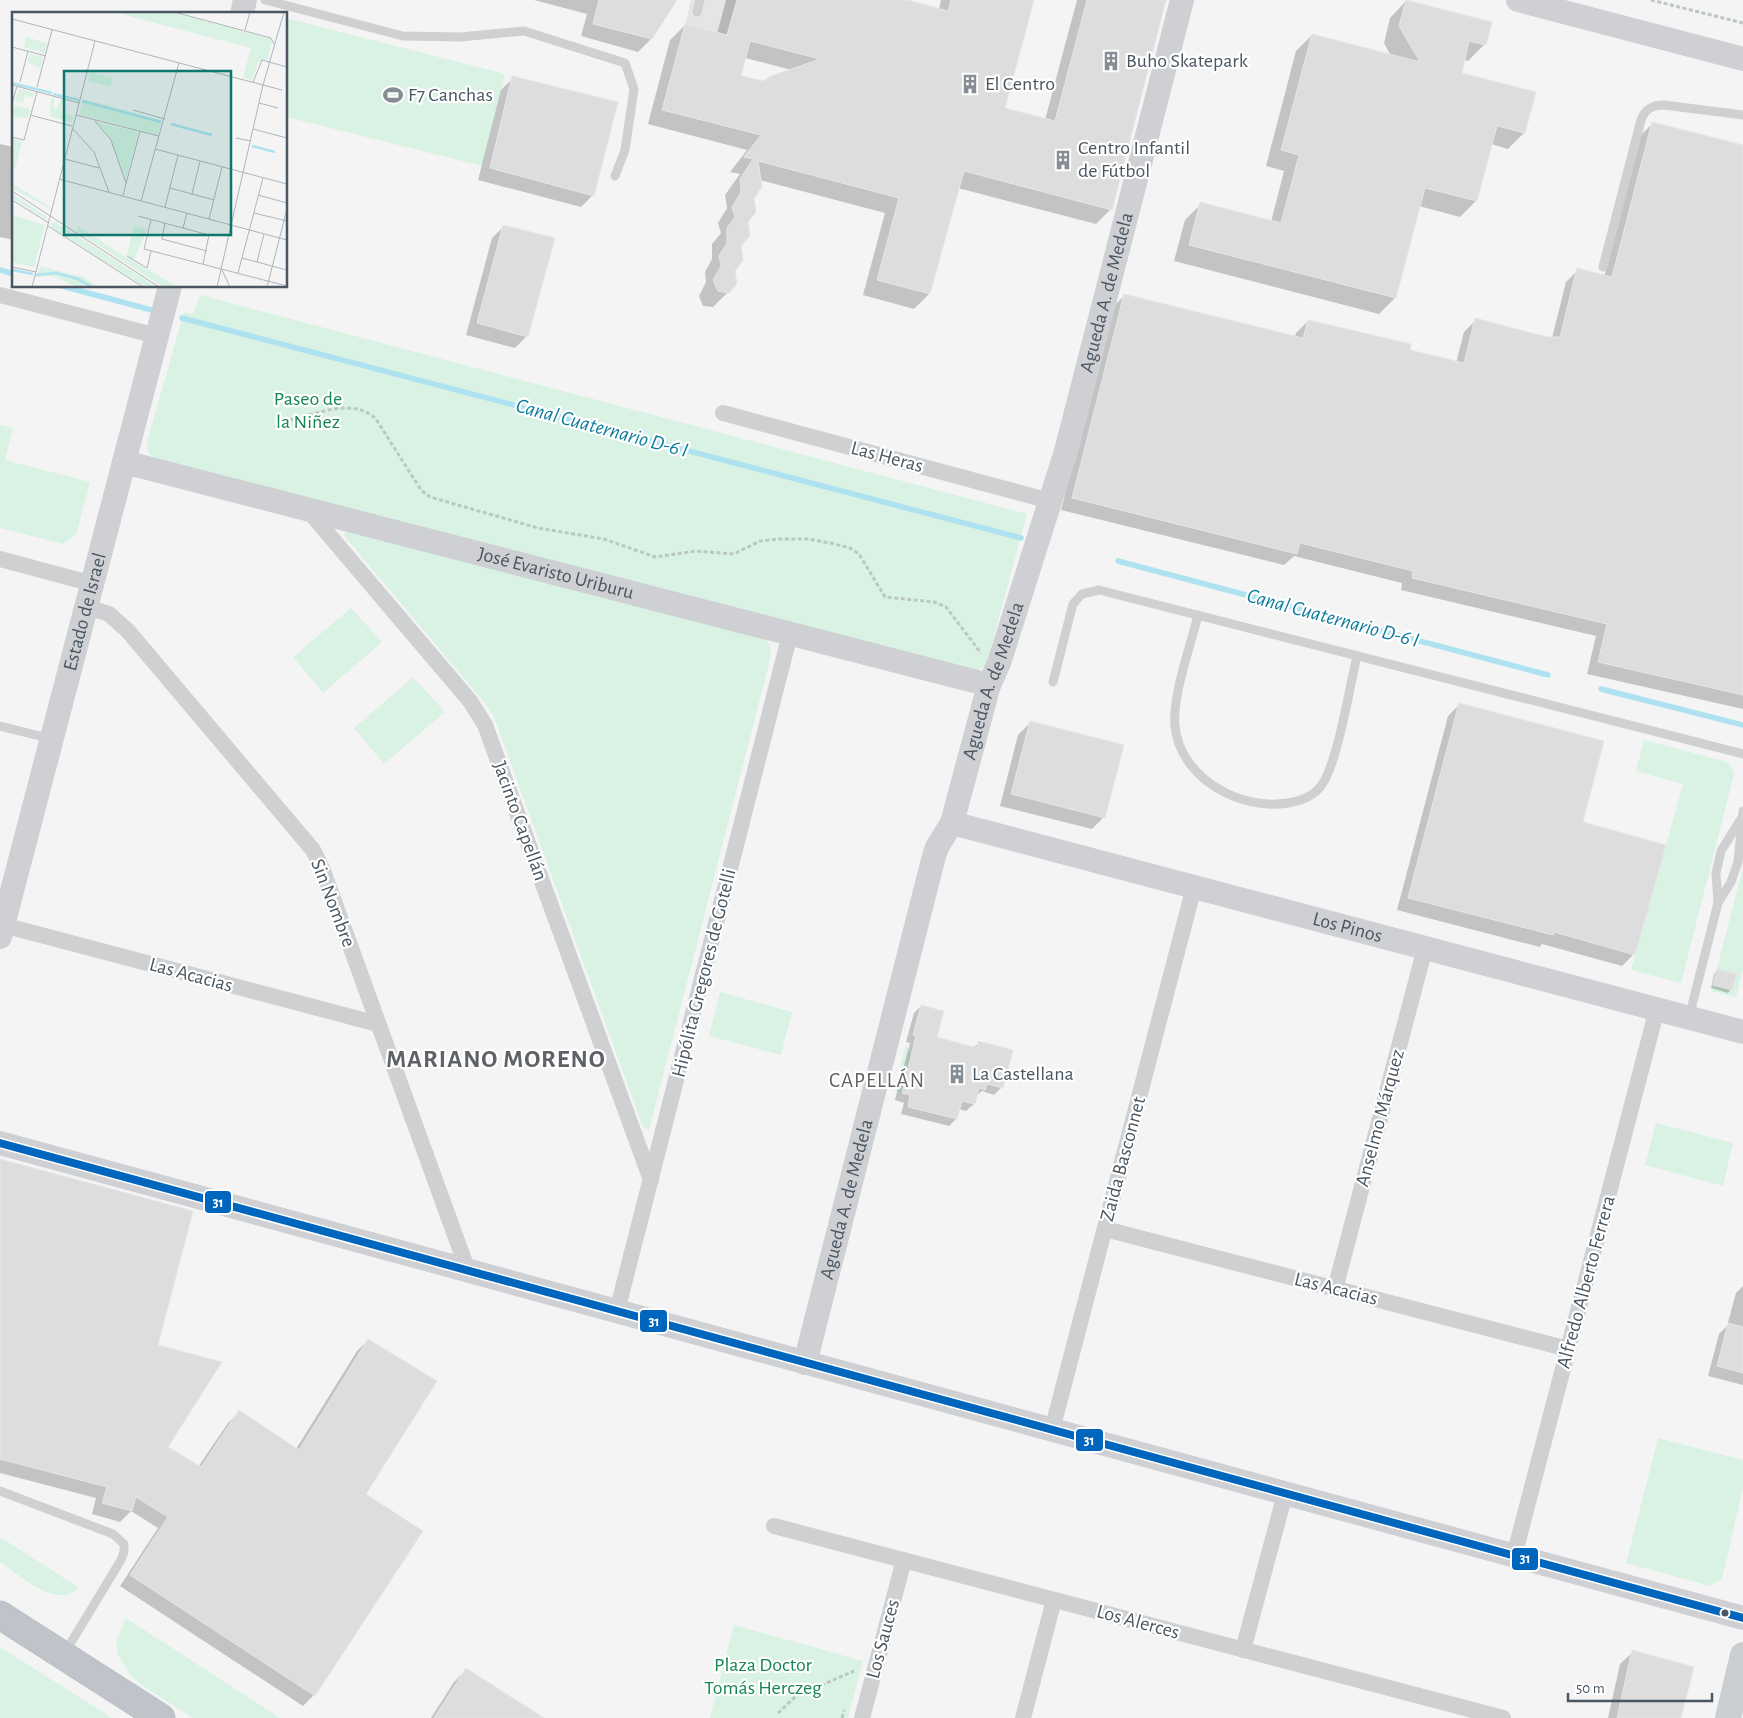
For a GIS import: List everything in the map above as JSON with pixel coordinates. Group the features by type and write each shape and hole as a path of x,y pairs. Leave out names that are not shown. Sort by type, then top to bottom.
{"highway":[{"path":"0,1615 64,1654 161,1718"}],"main road":[{"path":"1728,1718 1743,1655"}],"street":[{"name":"Agueda A. de Medela","path":"805,1362 933,860 937,847 952,823 989,685 999,663 1066,451 1182,0"},
{"path":"1518,0 1743,59"},
{"name":"Estado de Israel","path":"2,931 170,288"},
{"path":"0,295 158,336"},
{"name":"Las Heras","path":"723,413 1050,501"},
{"name":"José Evaristo Uriburu","path":"124,462 989,685"},
{"name":"Jacinto Capellán","path":"307,509 470,701 485,725 651,1180"},
{"path":"0,559 92,584"},
{"name":"Sin Nombre","path":"86,607 108,614 128,631 308,843 322,868 468,1271"},
{"name":"Hipólita Gregores de Gotelli","path":"617,1311 790,634"},
{"name":"Los Pinos","path":"952,823 1743,1032"},
{"name":"Zaida Basconnet","path":"1052,1430 1194,887"},
{"name":"Las Acacias","path":"2,931 378,1024"},
{"name":"Anselmo Márquez","path":"1335,1289 1425,948"},
{"name":"Alfredo Alberto Ferrera","path":"1514,1556 1657,1009"},
{"path":"0,1143 1743,1618"},
{"name":"Las Acacias","path":"1105,1229 1568,1349"},
{"path":"1244,1650 1285,1494"},
{"name":"Los Alerces","path":"774,1526 1503,1718"},
{"name":"Los Sauces","path":"862,1718 904,1560"},
{"path":"1023,1718 1054,1600"}],"lane":[{"path":"265,0 403,36 460,37 524,31 625,63 634,89 625,150 615,176"},
{"path":"697,12 700,0"},
{"path":"1603,267 1641,120 1645,111 1653,106 1664,105 1723,110 1743,115"},
{"path":"1053,682 1070,610 1076,599 1088,592 1107,592 1743,754"},
{"path":"1198,615 1177,703 1175,726 1178,738 1187,758 1201,775 1227,793 1256,803 1270,805 1299,801 1311,795 1320,787 1331,765 1357,656"},
{"path":"0,726 52,739"},
{"path":"1718,903 1716,873 1721,851 1742,815"},
{"path":"1689,1018 1718,903 1731,882 1738,862 1741,848 1742,815"},
{"path":"0,1491 113,1534 124,1544 121,1560 64,1654"}],"path":[{"path":"1651,0 1743,23"},
{"path":"290,420 343,407 367,413 376,419 420,490 430,497 538,528 604,539 655,557 696,551 734,554 760,541 778,539 808,539 844,546 862,558 885,597 899,600 934,602 951,611 982,655"},
{"path":"778,1712 796,1696 854,1671"}],"shaded area":[{"path":"691,0 737,0 727,35 685,24"}],"green space":[{"name":"F7 Canchas","path":"288,19 505,74 482,166 288,118"},
{"name":"Paseo de la Niñez","path":"200,295 1027,514 986,666 977,671 154,458 147,451 147,442 184,312 193,314"},
{"path":"0,425 13,428 5,460 90,482 76,535 63,544 0,528"},
{"path":"347,531 765,639 770,645 771,656 649,1130 643,1127 494,717 483,701 346,538 344,534"},
{"path":"351,608 382,642 323,693 293,657"},
{"path":"413,677 445,712 384,764 354,728"},
{"path":"1644,740 1724,761 1731,766 1734,774 1681,983 1631,970 1683,784 1636,771"},
{"path":"1743,868 1743,970 1736,997 1711,991"},
{"path":"720,992 792,1012 781,1055 709,1036"},
{"path":"906,1044 911,1055 902,1093 894,1091"},
{"path":"1656,1123 1733,1143 1723,1186 1645,1165"},
{"path":"1658,1438 1743,1460 1743,1488 1722,1579 1710,1586 1626,1563"},
{"path":"0,1537 78,1587 70,1594 61,1595 50,1593 28,1582 0,1562"},
{"path":"126,1618 280,1718 193,1718 146,1688 131,1676 118,1655 116,1640"},
{"name":"Plaza Doctor Tomás Herczeg","path":"734,1625 863,1661 848,1718 710,1718"},
{"path":"0,1647 112,1718 0,1718"}],"building":[{"path":"599,0 677,0 652,39 593,24"},
{"path":"737,0 908,0 948,11 951,0 1034,0 1005,108 1055,121 1087,0 1166,0 1112,210 964,171 930,294 877,280 899,198 758,161 762,187 754,198 756,212 748,222 750,236 741,246 743,260 735,271 737,284 729,293 718,291 713,280 721,266 719,256 727,243 727,228 735,217 732,207 741,192 740,179 753,159 744,157 761,135 662,110 685,24 727,35","holes":["750,41 820,59 771,76 763,81 741,76"]},
{"path":"1406,0 1492,22 1486,45 1469,41 1462,73 1536,92 1525,133 1497,126 1477,201 1425,188 1396,298 1189,245 1200,202 1281,223 1299,155 1281,150 1312,34 1420,62 1399,26"},
{"path":"512,76 618,102 594,196 490,168"},
{"path":"1652,122 1743,145 1743,695 1598,662 1607,624 1412,578 1413,571 1300,543 1297,554 1072,498 1124,294 1303,338 1308,320 1411,344 1410,350 1464,363 1475,318 1547,337 1560,337 1577,268 1612,277"},
{"path":"503,225 555,238 528,337 477,323"},
{"path":"1459,703 1604,741 1583,822 1666,845 1635,955 1554,932 1553,935 1408,898"},
{"path":"1030,721 1124,745 1105,818 1011,794"},
{"path":"1717,969 1737,974 1732,990 1713,985"},
{"name":"La Castellana","path":"921,1005 944,1011 937,1037 977,1048 978,1041 1013,1050 1003,1088 987,1084 985,1090 979,1088 975,1104 962,1101 957,1119 908,1107 910,1095 902,1093 916,1036 913,1035"},
{"path":"0,1159 193,1211 158,1345 222,1362 168,1447 201,1467 239,1410 299,1450 368,1339 437,1381 366,1494 423,1531 315,1696 130,1575 168,1517 136,1497 132,1511 102,1503 107,1487 0,1459"},
{"path":"1728,1323 1743,1327 1743,1373 1717,1366"},
{"path":"1632,1650 1694,1667 1681,1718 1617,1718"},
{"path":"466,1668 544,1718 434,1718"}],"waterway":[{"name":"Canal Cuaternario D-6 I","path":"0,270 12,273"},
{"name":"Canal Cuaternario D-6 I","path":"69,288 159,312"},
{"name":"Canal Cuaternario D-6 I","path":"182,318 1021,538"},
{"name":"Canal Cuaternario D-6 I","path":"1118,561 1548,675"},
{"name":"Canal Cuaternario D-6 I","path":"1601,689 1743,725"}],"transit line":[{"name":"31","path":"0,1143 1743,1618"}],"place":[{"name":"Buho Skatepark","path":"1111,61"},
{"name":"El Centro","path":"970,84"},
{"name":"F7 Canchas","path":"393,95"},
{"name":"Centro Infantil de Fútbol","path":"1063,160"},
{"name":"La Castellana","path":"957,1074"}],"district":[{"name":"MARIANO MORENO","path":"496,1059"},
{"name":"CAPELLÁN","path":"877,1080"}]}
